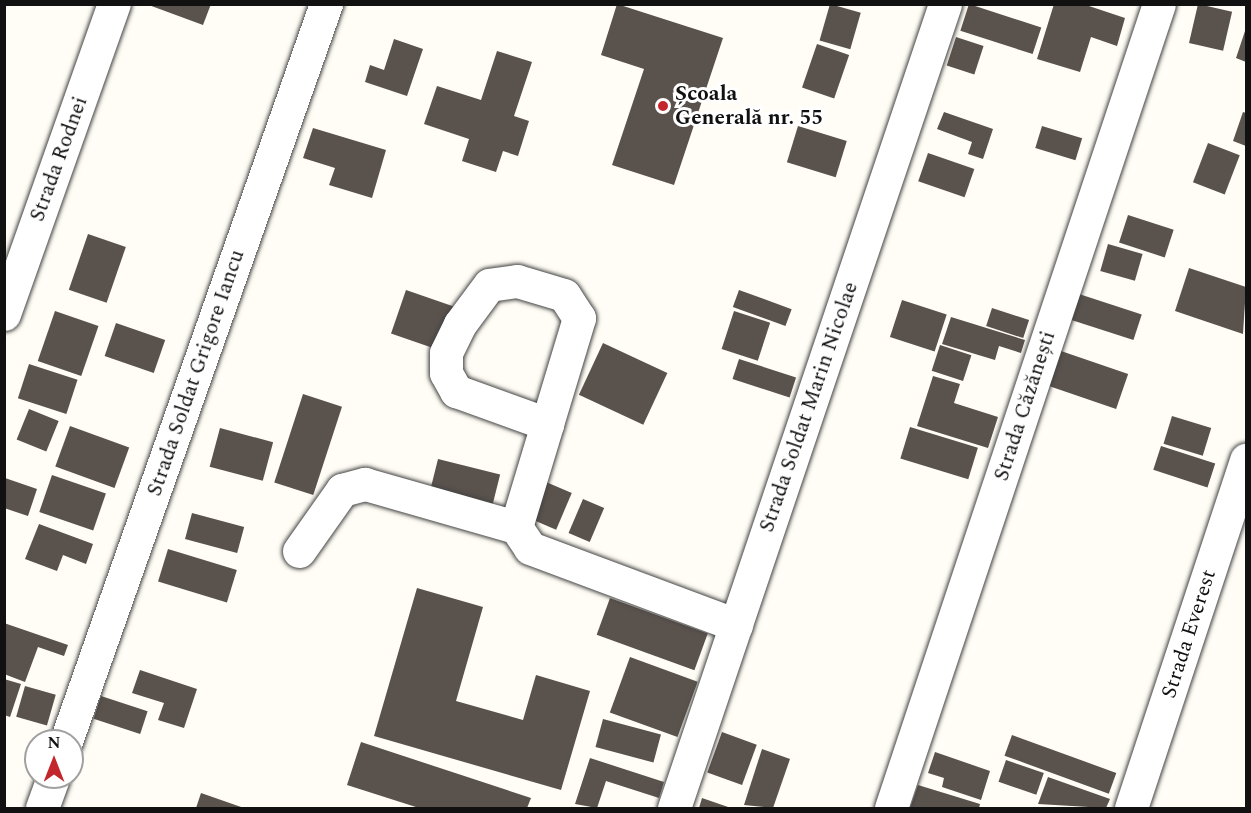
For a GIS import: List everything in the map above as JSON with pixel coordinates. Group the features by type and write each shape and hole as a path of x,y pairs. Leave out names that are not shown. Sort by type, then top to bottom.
{"street":[{"name":"Strada Rodnei","path":"4,314 114,4"},
{"name":"Strada Soldat Grigore Iancu","path":"70,729 326,4"},
{"name":"Strada Soldat Marin Nicolae","path":"674,808 945,4"},
{"name":"Strada Căzănești","path":"891,808 1159,4"},
{"path":"516,527 579,318 574,306 564,295 517,281 489,285 460,324 446,353 446,373 456,391 547,424"},
{"name":"Strada Everest","path":"1131,808 1246,460"},
{"path":"299,551 349,484 365,484 516,527 530,548 736,625"},
{"path":"42,808 49,789"}],"building":[{"path":"146,4 211,4 203,25"},
{"path":"617,4 723,38 674,185 612,165 644,69 601,55"},
{"path":"830,4 861,13 850,49 820,41"},
{"path":"969,4 1041,27 1033,54 960,31"},
{"path":"1054,4 1083,4 1125,18 1117,46 1091,37 1080,72 1037,59"},
{"path":"1198,4 1232,12 1223,51 1189,43"},
{"path":"1246,28 1246,62 1236,58"},
{"path":"956,37 984,46 974,74 947,66"},
{"path":"394,39 423,49 407,96 365,82 370,65 384,70"},
{"path":"817,44 849,55 834,99 802,87"},
{"path":"497,51 532,62 514,116 529,121 518,156 503,151 496,172 462,161 469,139 424,124 437,86 481,100"},
{"path":"944,112 993,129 983,159 968,154 972,142 937,129"},
{"path":"1243,112 1246,113 1246,146 1233,141"},
{"path":"798,126 847,141 836,177 787,162"},
{"path":"1042,126 1082,138 1075,160 1035,148"},
{"path":"313,128 386,150 372,198 329,185 335,168 303,158"},
{"path":"1208,143 1240,155 1225,194 1193,182"},
{"path":"928,153 974,169 965,197 918,181"},
{"path":"1128,215 1174,230 1165,257 1119,243"},
{"path":"88,234 126,247 107,303 69,290"},
{"path":"1108,244 1143,254 1135,281 1100,271"},
{"path":"1189,268 1246,287 1243,334 1175,311"},
{"path":"406,290 455,307 440,350 391,333"},
{"path":"739,290 792,309 785,326 733,307"},
{"path":"1079,294 1142,314 1133,340 1071,320"},
{"path":"902,300 947,315 935,352 890,337"},
{"path":"992,308 1029,320 1023,338 986,326"},
{"path":"55,311 98,326 81,376 38,361"},
{"path":"734,311 770,323 758,361 722,349"},
{"path":"951,317 1025,340 1021,353 999,346 995,360 942,344"},
{"path":"116,323 165,340 154,373 105,356"},
{"path":"603,343 667,373 643,425 579,395"},
{"path":"940,345 971,355 963,381 932,371"},
{"path":"1061,351 1128,374 1116,409 1049,386"},
{"path":"739,359 796,378 790,398 733,379"},
{"path":"29,364 78,380 66,414 18,398"},
{"path":"933,376 960,384 954,403 998,417 988,448 917,426"},
{"path":"303,394 342,407 313,495 274,482"},
{"path":"29,409 59,421 46,452 17,440"},
{"path":"1172,416 1211,428 1203,456 1164,444"},
{"path":"70,426 129,448 114,488 55,466"},
{"path":"910,427 978,448 968,479 900,459"},
{"path":"220,428 273,442 263,481 210,467"},
{"path":"1161,446 1215,464 1207,487 1153,470"},
{"path":"438,459 500,474 492,506 430,490"},
{"path":"52,475 106,494 93,530 39,512"},
{"path":"5,478 37,489 28,516 4,508"},
{"path":"546,482 572,493 556,530 530,519"},
{"path":"583,499 604,508 590,542 569,533"},
{"path":"192,513 244,527 237,553 185,539"},
{"path":"39,524 93,544 86,564 63,555 57,571 25,559"},
{"path":"168,549 237,570 227,603 158,582"},
{"path":"417,588 483,607 456,701 523,720 536,675 590,691 561,790 374,736"},
{"path":"610,598 708,634 694,670 597,635"},
{"path":"4,623 68,645 64,656 38,647 25,682 4,674"},
{"path":"630,657 698,682 677,737 610,712"},
{"path":"140,670 197,689 184,728 158,720 164,703 132,693"},
{"path":"4,679 21,684 10,717 4,715"},
{"path":"25,686 56,695 47,726 16,717"},
{"path":"101,696 148,711 140,734 94,719"},
{"path":"603,719 661,735 653,763 595,747"},
{"path":"722,732 757,745 742,785 707,772"},
{"path":"1012,735 1116,773 1109,794 1004,756"},
{"path":"361,742 531,798 527,808 419,808 347,785"},
{"path":"762,749 790,759 773,808 744,805"},
{"path":"935,752 990,771 981,800 942,787 944,778 928,773"},
{"path":"590,758 664,782 659,798 606,781 597,808 575,804"},
{"path":"1006,760 1044,773 1036,795 999,782"},
{"path":"1048,777 1110,799 1106,808 1038,804"},
{"path":"918,785 980,804 979,808 910,808"},
{"path":"201,793 244,808 196,808"},
{"path":"702,798 731,808 699,808"}],"place":[{"name":"Școala Generală nr. 55","path":"663,106"}]}
